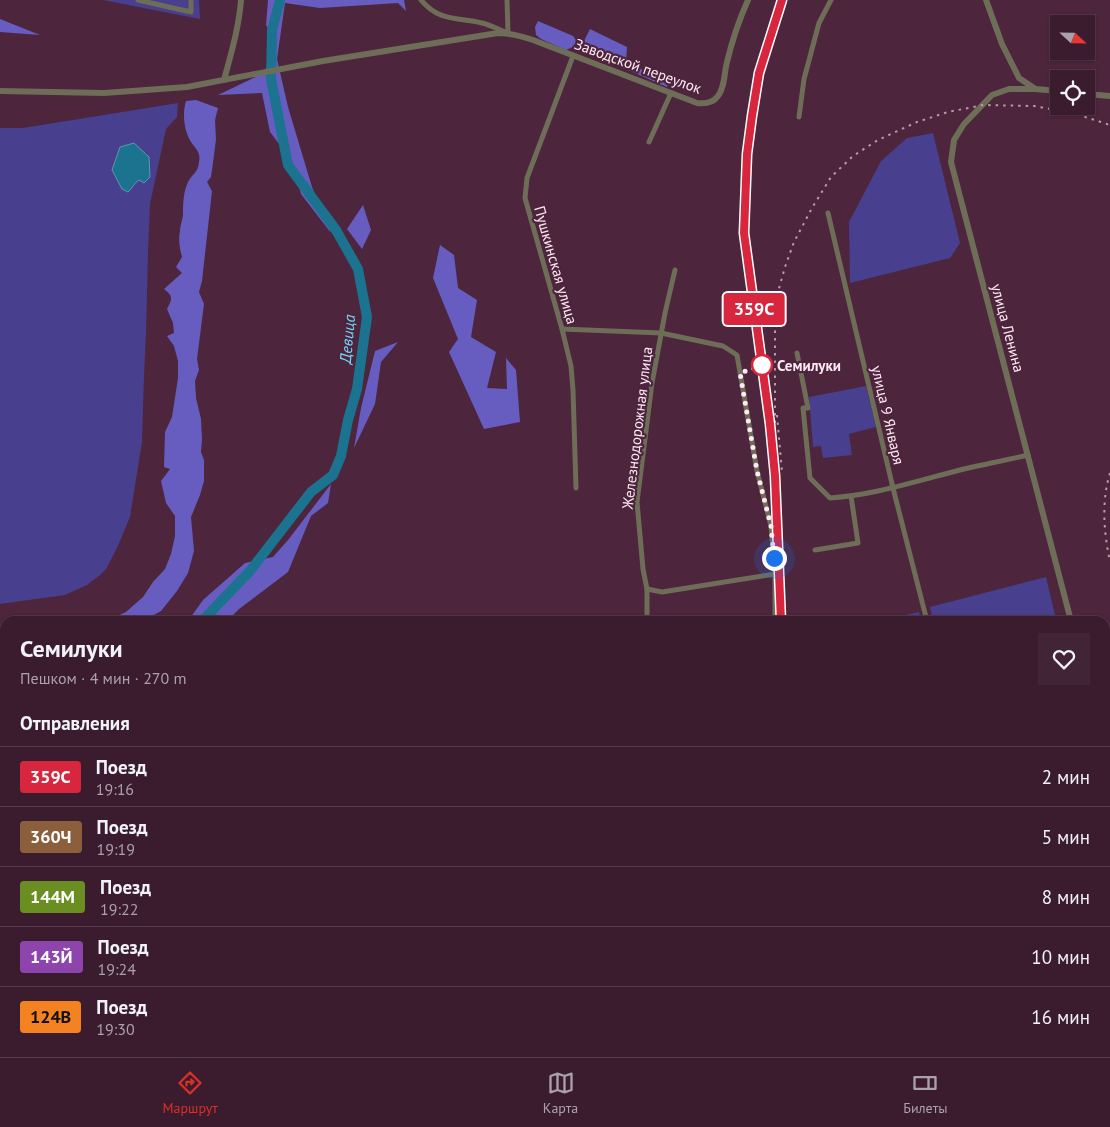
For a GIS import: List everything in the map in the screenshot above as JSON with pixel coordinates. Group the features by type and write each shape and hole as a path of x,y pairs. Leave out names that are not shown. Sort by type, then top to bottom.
{"street":[{"path":"138,0 191,12 191,0"},
{"path":"224,80 233,47 242,0"},
{"path":"421,0 426,6 441,16 484,24 508,33"},
{"path":"507,0 508,33"},
{"name":"Заводской переулок","path":"508,33 533,40 697,103 705,104 717,98 722,89 726,64 748,0"},
{"path":"799,117 804,79 819,23 830,0"},
{"path":"986,0 1002,44 1019,78 1035,89"},
{"path":"0,91 104,93 187,87 323,62 498,33 508,33"},
{"name":"Пушкинская улица","path":"573,56 527,178 525,198 571,366 576,488"},
{"name":"улица Ленина","path":"1050,90 1009,90 992,95 964,124 954,140 952,162 1070,616"},
{"path":"649,142 671,93"},
{"path":"1095,95 1110,96"},
{"name":"улица 9 Января","path":"828,213 893,488 926,616"},
{"name":"Железнодорожная улица","path":"647,616 647,589 643,569 637,502 652,383 675,270"},
{"path":"562,329 661,334 723,346 737,355 757,471 771,526 775,574 775,616"},
{"path":"797,353 808,408 803,408 810,478 830,498 893,488 1028,455"},
{"path":"815,550 858,543 851,496"},
{"path":"647,589 662,592 775,574"}],"shaded area":[{"path":"103,0 199,0 200,19"},
{"path":"268,0 404,0 406,11 398,3 320,8 285,3 277,59 288,107 312,187 331,233 301,194 292,161 270,132 262,93 218,95 264,73 276,43 266,25"},
{"path":"0,19 40,35 0,32"},
{"path":"538,21 573,36 577,41 573,47 566,50 541,39 536,35 535,27"},
{"path":"590,29 627,47 626,63 668,80 667,87 605,60 581,47"},
{"path":"196,100 218,108 215,120 216,139 211,177 207,182 212,191 202,281 199,292 204,304 197,359 199,370 195,381 196,398 201,419 201,452 204,460 204,481 191,517 194,551 188,573 177,591 161,611 152,616 118,616 126,612 143,597 165,569 175,536 175,516 166,503 161,481 170,469 164,467 165,432 172,417 178,378 178,361 174,346 167,336 174,333 173,323 167,309 171,298 164,289 182,273 176,267 182,257 179,238 184,194 188,182 197,169 199,159 198,151 191,142 184,122 186,101"},
{"path":"178,103 177,117 166,129 150,204 142,442 130,517 106,569 87,585 65,595 0,604 0,128 23,128"},
{"path":"933,133 960,243 950,258 850,283 849,222 881,161 907,138"},
{"path":"363,205 371,230 362,249 347,229"},
{"path":"440,245 454,255 458,288 477,300 471,337 496,352 487,388 507,389 506,358 516,370 520,422 484,429 449,352 458,339 433,278"},
{"path":"398,342 381,362 375,404 354,448 361,408 375,351"},
{"path":"866,386 876,427 849,434 852,455 823,458 821,446 813,447 809,397"},
{"path":"331,484 328,503 311,516 288,572 232,616 192,616 203,600 245,563 273,557"},
{"path":"1046,577 1055,615 932,616 930,607"},
{"path":"919,612 920,616 902,616"}],"water":[{"path":"134,143 149,157 150,177 144,183 139,180 128,192 122,189 112,170 120,147"}],"waterway":[{"name":"Девица","path":"207,616 250,571 311,492 333,475 341,456 348,420 357,389 367,317 358,269 336,230 288,165 271,79 272,30 280,0"}],"railway":[{"path":"780,616 775,476 770,424 744,233 747,154 759,73 782,0"},
{"path":"775,423 775,317 778,292 785,267 794,242 812,208 831,177 853,156 878,140 917,122 948,112 983,105 1034,106 1073,113 1110,126"},
{"path":"777,415 782,472"},
{"path":"1110,473 1104,506 1106,540 1110,562"}],"train":[{"name":"359С","path":"781,616 775,476 770,424 744,233 747,154 759,73 782,0"}],"place":[{"name":"Семилуки","path":"762,365"}],"route":[{"path":"762,365 740,373 757,471 771,526 774,558"}]}
